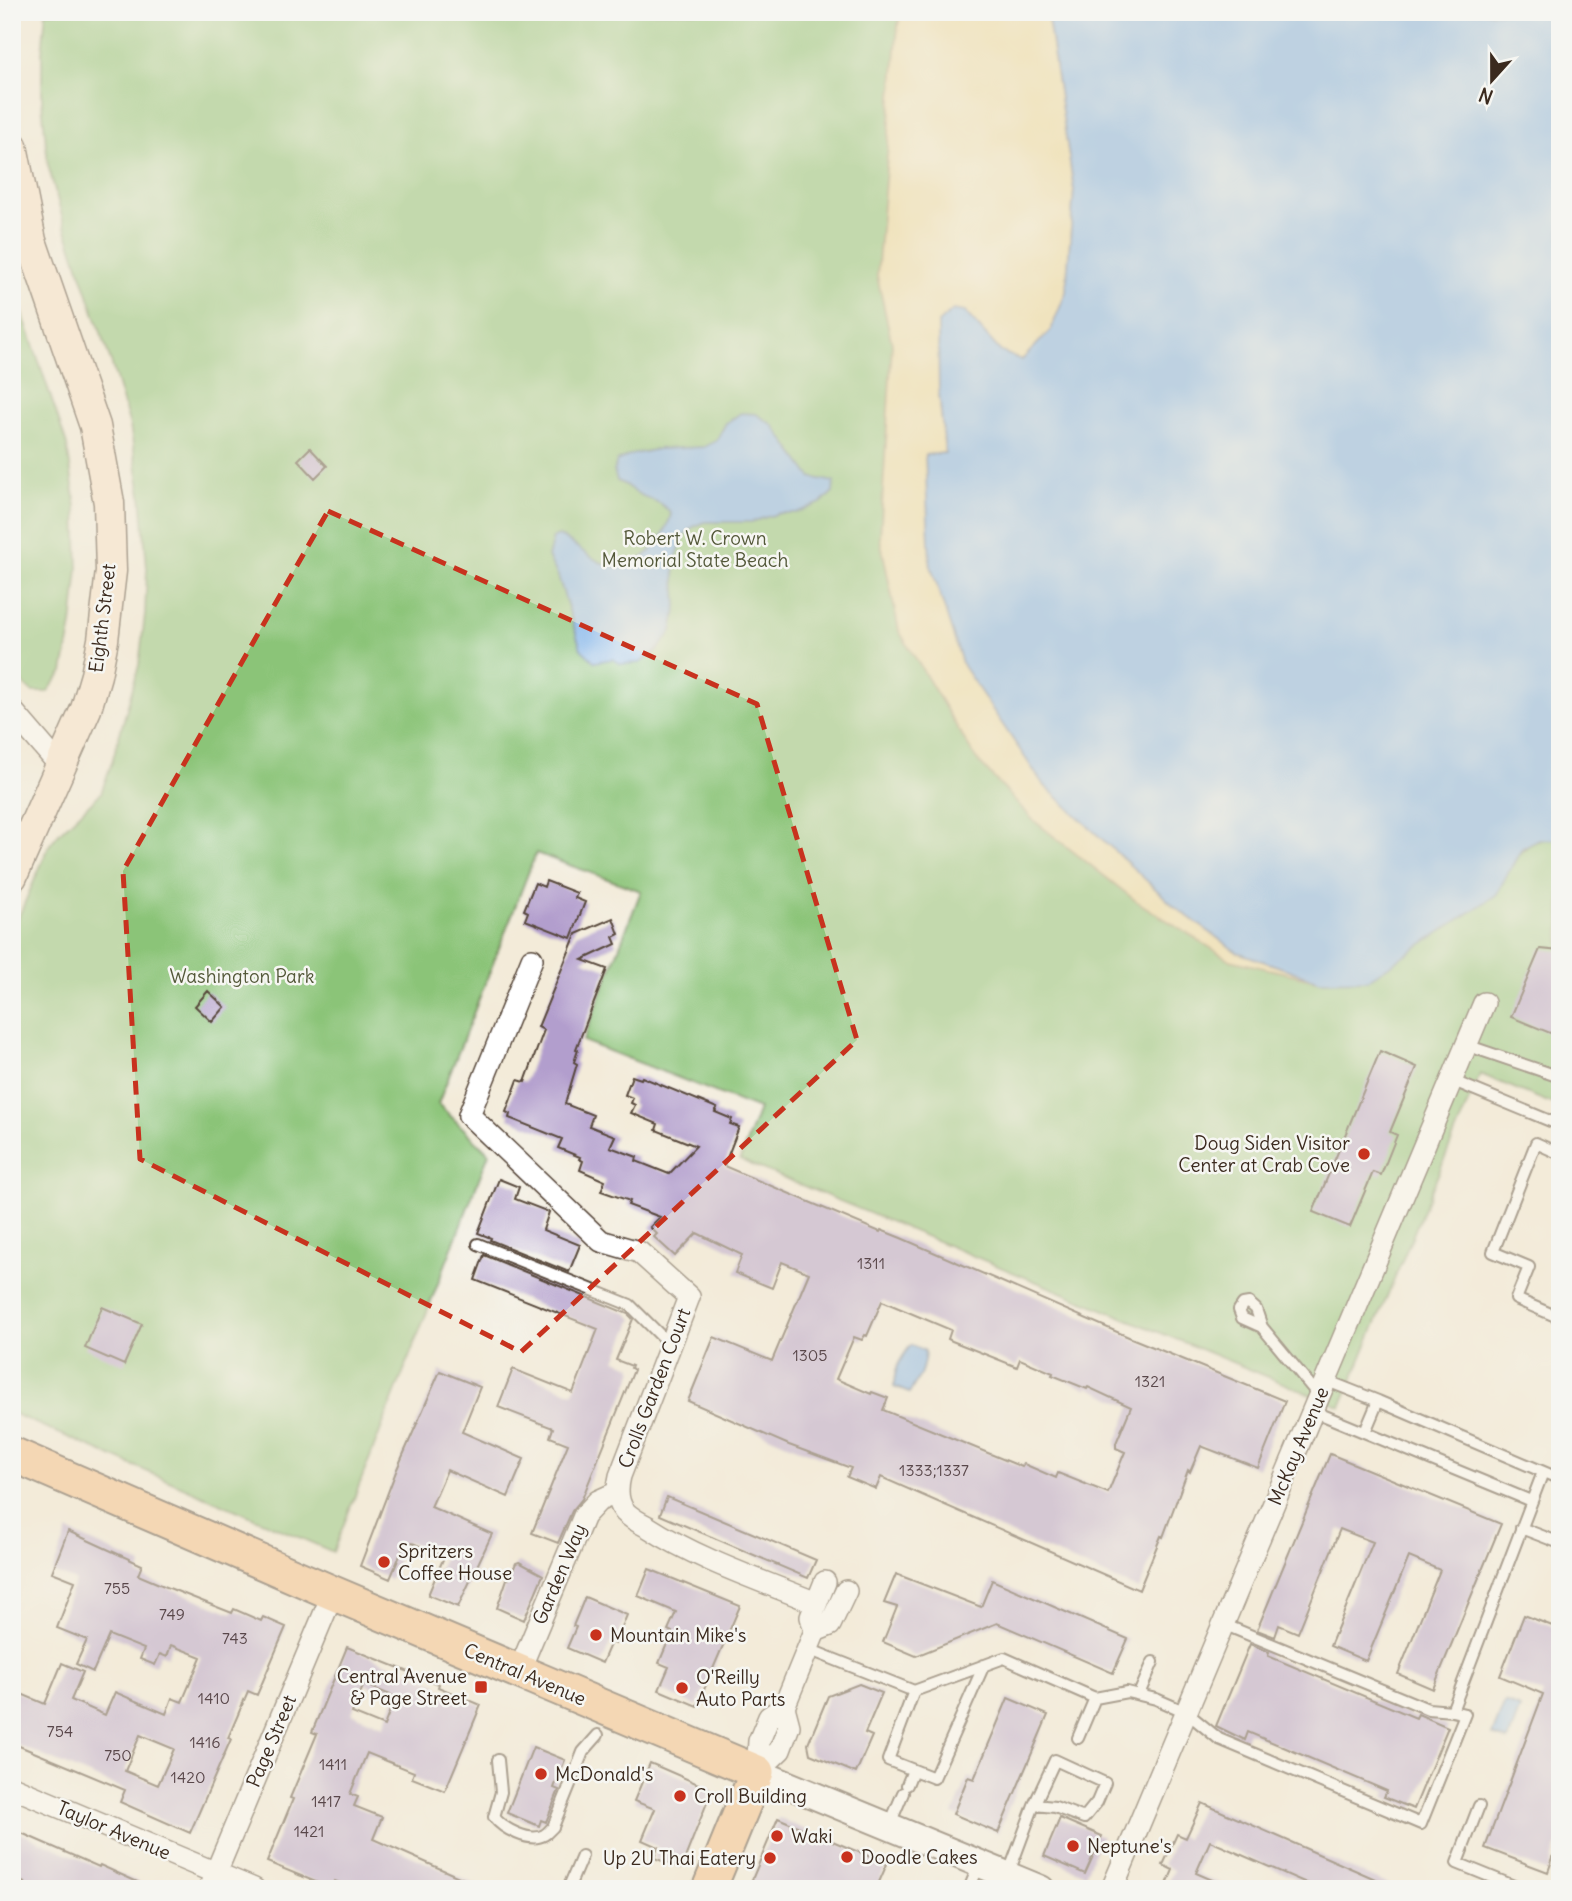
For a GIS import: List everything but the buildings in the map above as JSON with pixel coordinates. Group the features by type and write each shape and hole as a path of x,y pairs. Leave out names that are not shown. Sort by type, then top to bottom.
{"main road":[{"name":"Eighth Street","path":"12,146 31,241 95,426 109,503 111,571 103,640 86,709 12,876"},
{"name":"Central Avenue","path":"12,1454 332,1593 757,1772"},
{"path":"709,1889 757,1772"}],"street":[{"path":"12,710 61,767"},
{"name":"Crolls Garden Court","path":"532,959 469,1115 601,1241 639,1252 689,1297 620,1476 618,1492 625,1511 687,1550 816,1603"},
{"name":"McKay Avenue","path":"1112,1889 1484,1003"},
{"name":"Garden Way","path":"519,1671 584,1516 598,1502 618,1492"},
{"path":"757,1772 759,1741 769,1717 784,1707 812,1640 811,1617 825,1583"},
{"path":"812,1640 830,1625 846,1591"},
{"name":"Page Street","path":"212,1881 332,1593"},
{"name":"Central Avenue","path":"757,1772 1041,1889"},
{"name":"Taylor Avenue","path":"12,1787 212,1881 254,1889"}],"lane":[{"path":"1466,1045 1560,1077"},
{"path":"1451,1080 1560,1125"},
{"path":"1560,1154 1536,1143 1493,1252 1529,1267 1516,1299 1560,1318"},
{"path":"478,1244 630,1305 670,1345"},
{"path":"1262,1327 1319,1396 1365,1432 1531,1501"},
{"path":"1319,1396 1378,1401 1560,1479"},
{"path":"1365,1432 1378,1401"},
{"path":"1452,1711 1543,1472"},
{"path":"1521,1528 1560,1543"},
{"path":"812,1640 914,1691 1004,1658 1095,1698 1127,1692 1156,1699 1186,1712 1219,1739 1421,1824 1465,1714 1428,1709 1223,1624"},
{"path":"1139,1695 1153,1662"},
{"path":"914,1691 888,1760 934,1778 984,1665"},
{"path":"1078,1738 1095,1698"},
{"path":"498,1760 502,1792 494,1817 500,1825 531,1838 544,1835 553,1827 583,1752 598,1735"},
{"path":"1008,1875 1034,1805 1055,1760 1105,1783 1097,1802 1084,1818 1055,1807 1034,1805"},
{"path":"890,1826 914,1770"},
{"path":"1479,1805 1457,1863 1521,1889"},
{"path":"568,1889 582,1856"},
{"path":"969,1889 980,1863"},
{"path":"1488,1889 1493,1877"}],"highlighted area":[{"path":"328,511 757,704 857,1040 521,1352 140,1159 123,871"}],"green space":[{"path":"46,12 1047,12 1001,352 945,453 930,563 963,666 1043,784 1496,895 1513,863 1527,847 1547,839 1560,840 1560,1107 1480,1074 1341,1407 740,1160 759,1109 583,1041 641,891 536,853 438,1104 489,1153 333,1552 12,1413 12,932 50,844 101,793 139,665 147,568 141,495 130,426 65,227 48,165 42,102 42,53"},
{"path":"12,282 67,445 76,507 78,569 72,625 63,672 47,692 32,692 12,673"}],"sand":[{"path":"901,12 1047,12 1074,190 1066,292 1051,330 1022,360 1001,352 965,312 939,393 945,453 925,455 1043,784 1175,907 1237,952 1320,981 1230,960 1136,901 1033,820 976,759 899,631 880,538 892,344 877,276"}],"water":[{"path":"1047,12 1560,12 1560,840 1539,839 1522,848 1496,895 1367,980 1320,981 1237,952 1175,907 1043,784 963,666 930,563 925,455 945,453 939,393 938,323 953,310 965,312 1001,352 1022,360 1051,330 1066,292 1074,190"},
{"path":"741,413 756,414 773,425 811,477 834,482 833,492 821,503 796,513 780,513 751,522 705,522 693,527 684,536 674,564 677,606 672,631 657,651 640,663 621,664 613,659 595,662 581,649 558,576 548,557 553,538 559,536 600,562 613,566 636,562 654,547 671,514 659,503 617,481 614,471 617,461 630,455 658,449 704,447 716,441 726,423"},
{"path":"911,1345 925,1351 920,1374 909,1393 894,1387 898,1364"},
{"path":"1505,1702 1520,1708 1508,1741 1492,1735"}],"place":[{"name":"Doug Siden Visitor Center at Crab Cove","path":"1364,1154"},
{"name":"Spritzers Coffee House","path":"384,1562"},
{"name":"Mountain Mike's","path":"596,1635"},
{"name":"Central Avenue & Page Street","path":"481,1687"},
{"name":"O'Reilly Auto Parts","path":"682,1688"},
{"name":"McDonald's","path":"541,1774"},
{"name":"Croll Building","path":"680,1796"},
{"name":"Waki","path":"777,1836"},
{"name":"Neptune's","path":"1073,1846"},
{"name":"Doodle Cakes","path":"847,1857"},
{"name":"Up 2U Thai Eatery","path":"770,1858"}],"park label":[{"name":"Robert W. Crown Memorial State Beach","path":"695,549"},
{"name":"Washington Park","path":"242,976"}]}
